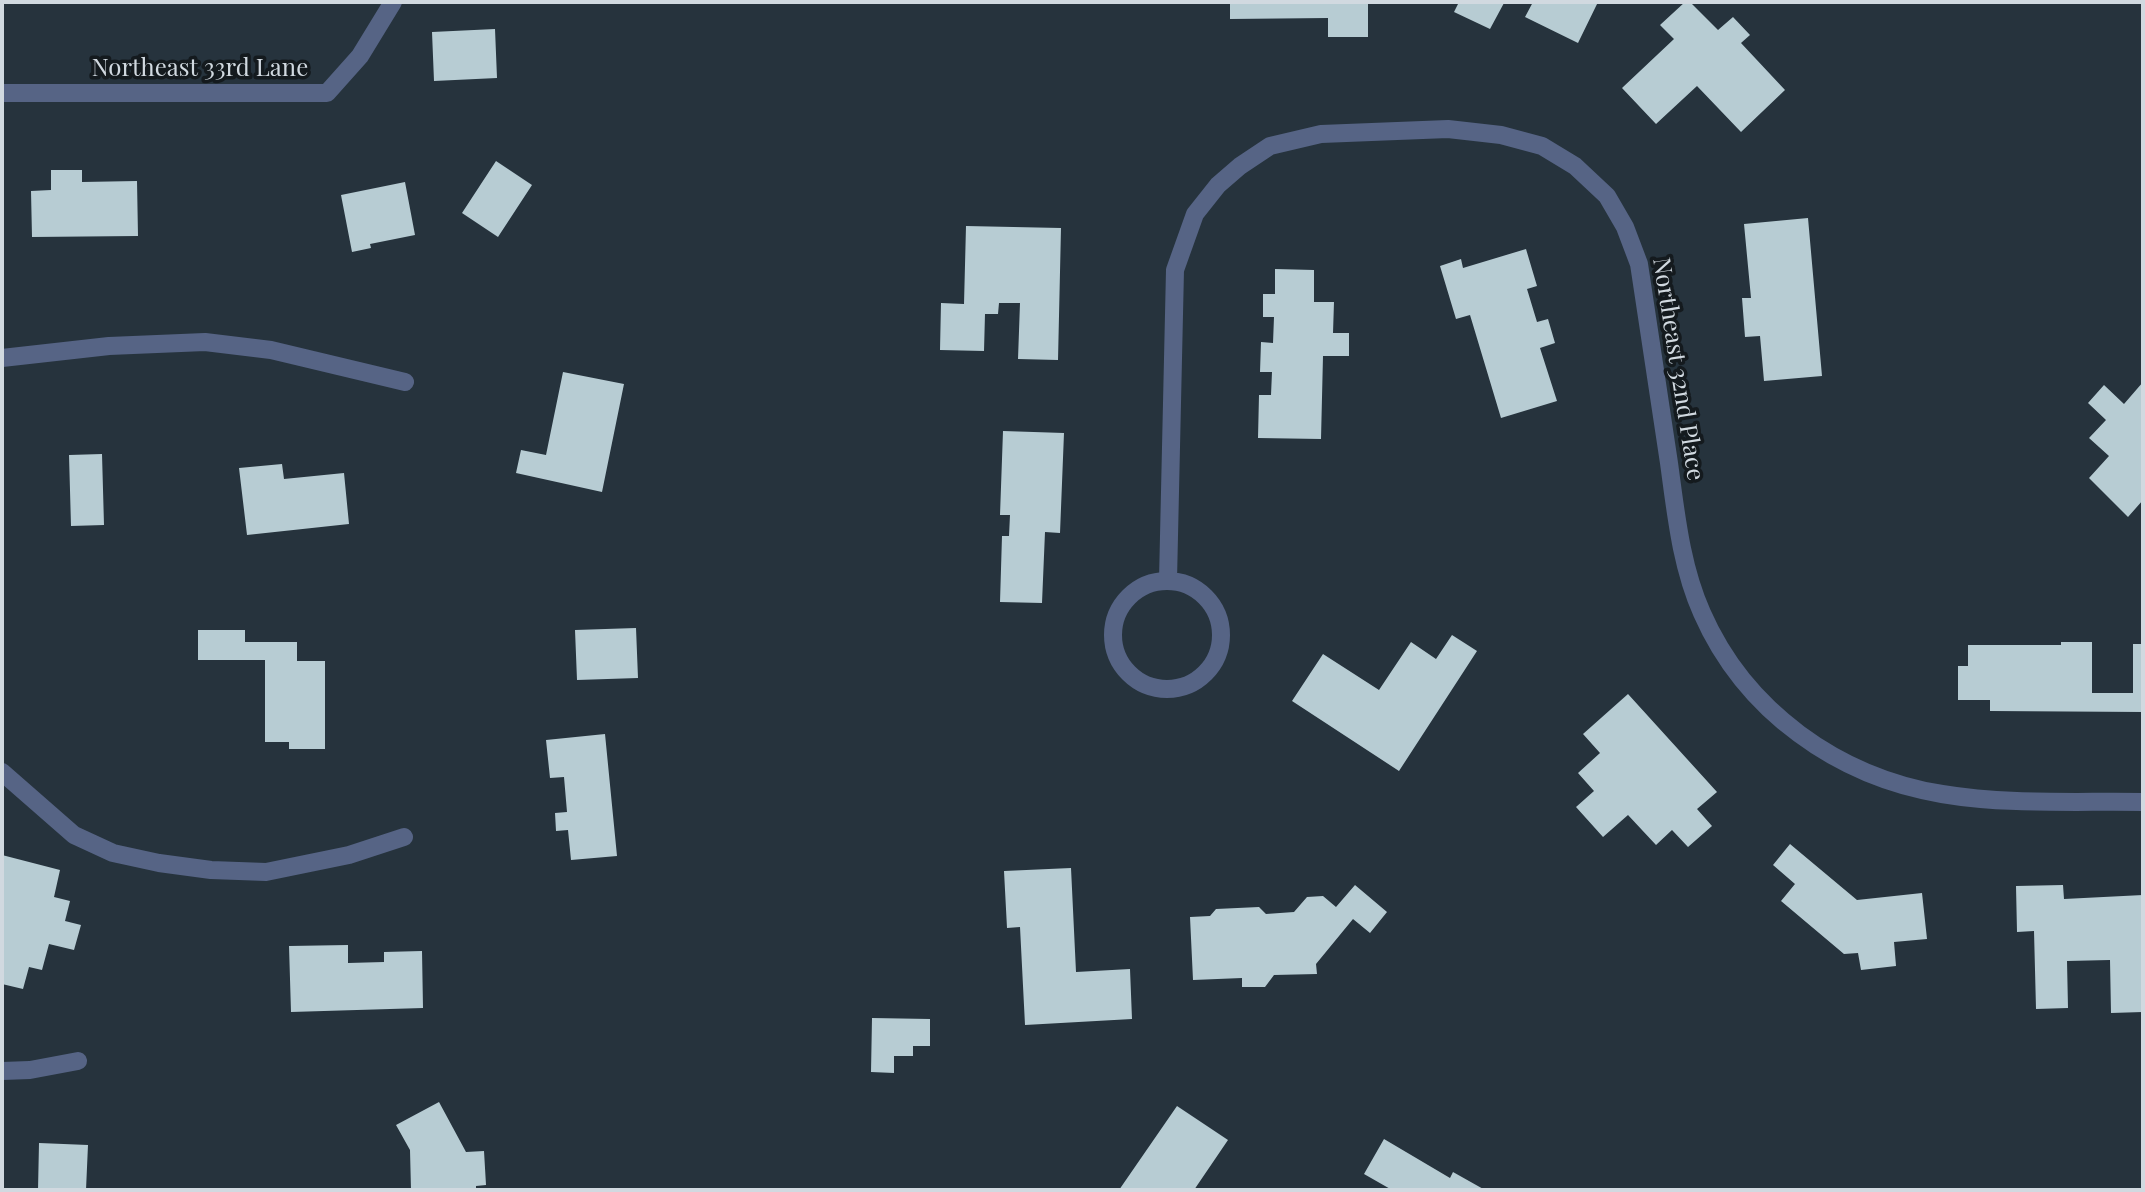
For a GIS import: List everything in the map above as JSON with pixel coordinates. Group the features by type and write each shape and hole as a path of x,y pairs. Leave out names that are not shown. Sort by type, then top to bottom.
{"street":[{"name":"Northeast 33rd Lane","path":"2,93 327,93 360,56 393,2"},
{"name":"Northeast 32nd Place","path":"1168,580 1175,271 1195,214 1217,185 1270,146 1321,134 1448,129 1501,135 1542,146 1575,166 1607,196 1625,227 1639,264 1684,561 1702,613 1726,659 1761,702 1805,740 1847,765 1891,781 1941,794 2013,801 2143,802"},
{"path":"2,358 109,346 205,342 271,349 405,382"},
{"path":"1168,580 1185,583 1200,591 1212,603 1219,618 1222,636 1219,652 1211,667 1198,679 1183,687 1166,689 1149,686 1134,678 1122,666 1112,634 1119,609 1136,590 1151,582 1168,580"},
{"path":"2,772 74,835 113,853 159,863 211,870 266,872 349,855 404,837"},
{"path":"2,1071 30,1070 78,1061"}],"building":[{"path":"1230,2 1368,2 1368,37 1328,37 1328,18 1230,19"},
{"path":"1454,2 1504,3 1490,29 1454,12 1458,4"},
{"path":"1533,2 1598,2 1578,43 1525,17"},
{"path":"1685,2 1690,2 1718,30 1733,17 1750,35 1741,43 1785,90 1741,132 1697,86 1656,124 1622,88 1674,39 1660,25"},
{"path":"495,29 497,78 434,81 432,32"},
{"path":"496,161 532,185 498,237 462,213"},
{"path":"51,170 82,170 82,182 137,181 138,236 32,237 31,191 51,190"},
{"path":"405,182 415,235 370,244 371,248 352,252 341,195"},
{"path":"1808,218 1822,376 1764,381 1760,336 1745,337 1742,298 1751,298 1744,224"},
{"path":"966,226 1061,228 1058,360 1018,359 1020,303 999,303 998,314 985,314 984,351 940,350 941,303 964,304"},
{"path":"1526,249 1537,286 1527,289 1537,322 1548,319 1555,343 1540,348 1557,401 1501,418 1470,315 1456,319 1440,266 1461,259 1463,268"},
{"path":"1275,269 1314,270 1314,302 1334,302 1333,333 1349,333 1349,356 1323,356 1321,439 1258,438 1259,395 1271,395 1272,372 1260,372 1261,342 1273,343 1274,317 1263,317 1263,294 1275,294"},
{"path":"563,372 624,384 602,492 516,473 521,450 546,455"},
{"path":"2143,382 2143,500 2128,517 2089,478 2109,456 2089,438 2106,420 2088,403 2104,385 2124,404"},
{"path":"1003,431 1064,433 1060,533 1045,532 1042,603 1000,602 1002,536 1009,536 1010,515 1000,515"},
{"path":"102,454 104,525 71,526 69,455"},
{"path":"282,464 284,479 344,473 349,524 247,535 239,468"},
{"path":"636,628 638,678 577,680 575,630"},
{"path":"198,630 245,630 245,642 297,642 297,661 325,661 325,749 289,749 289,742 265,742 265,660 198,660"},
{"path":"1452,635 1477,651 1399,771 1292,701 1323,654 1379,690 1411,642 1436,659"},
{"path":"2061,642 2092,642 2092,693 2133,693 2133,644 2143,644 2143,712 1990,711 1990,700 1958,700 1958,666 1968,666 1968,645 2061,645"},
{"path":"1628,694 1717,792 1697,809 1712,826 1688,847 1672,830 1656,845 1628,815 1603,837 1576,807 1594,791 1578,773 1600,753 1583,734"},
{"path":"605,734 617,856 571,860 568,830 556,831 555,813 567,812 564,777 550,778 546,740"},
{"path":"1790,844 1857,900 1922,893 1927,939 1894,942 1896,966 1861,970 1858,953 1844,954 1781,901 1795,884 1773,865"},
{"path":"2,855 60,870 54,897 70,901 65,921 81,925 74,950 49,944 42,970 29,967 23,989 2,984"},
{"path":"1071,868 1076,972 1130,969 1132,1019 1025,1025 1020,927 1007,928 1004,871"},
{"path":"1355,885 1387,912 1370,933 1353,919 1316,964 1317,974 1274,975 1265,987 1242,987 1242,978 1193,980 1190,917 1210,916 1216,909 1259,907 1266,914 1294,912 1307,897 1323,896 1336,907"},
{"path":"2063,885 2064,899 2143,895 2143,1012 2111,1013 2110,960 2067,961 2068,1008 2036,1009 2034,931 2017,932 2016,886"},
{"path":"348,945 348,963 384,962 384,952 422,951 423,1008 291,1012 289,946"},
{"path":"872,1018 930,1019 930,1046 913,1046 913,1056 894,1056 894,1073 871,1072"},
{"path":"439,1102 466,1152 484,1151 486,1185 476,1186 476,1190 411,1190 410,1150 396,1125"},
{"path":"1177,1106 1228,1140 1194,1190 1119,1190"},
{"path":"1384,1139 1450,1178 1453,1172 1485,1190 1392,1190 1364,1174"},
{"path":"39,1143 88,1145 86,1190 38,1190"}]}
